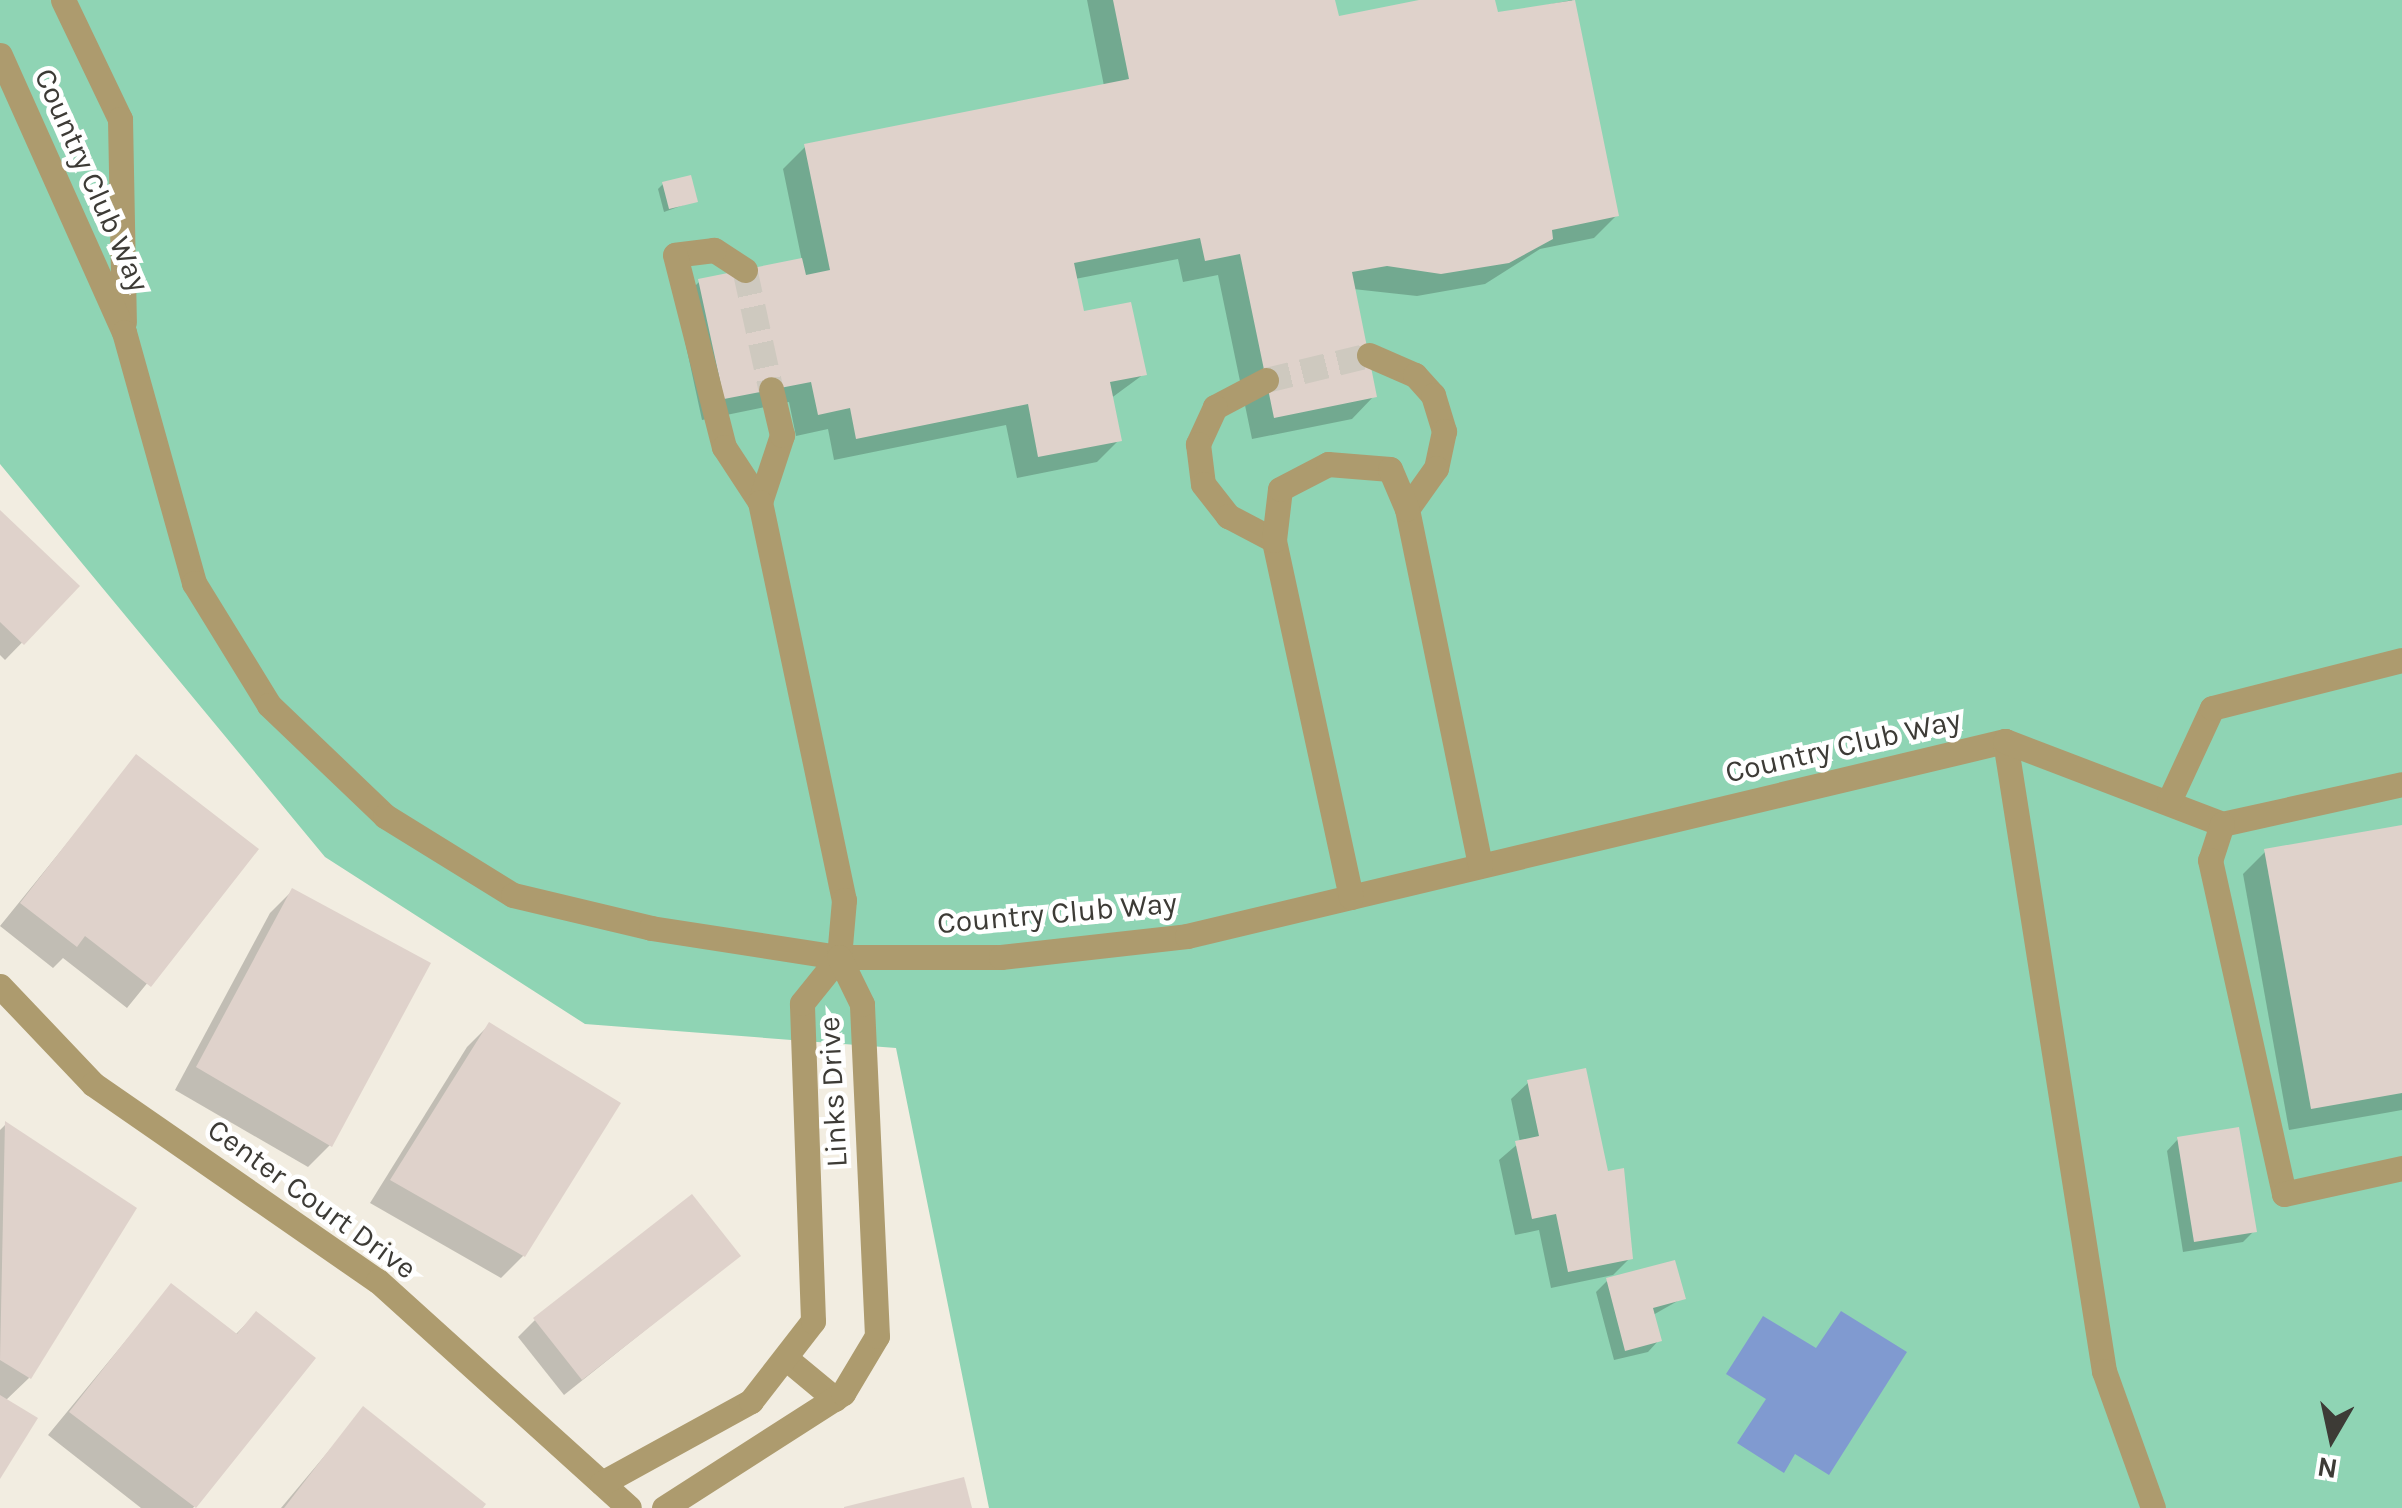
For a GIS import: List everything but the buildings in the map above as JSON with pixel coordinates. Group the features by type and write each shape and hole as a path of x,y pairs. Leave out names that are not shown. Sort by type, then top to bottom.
{"street":[{"name":"Country Club Way","path":"63,0 120,118 124,332"},
{"name":"Country Club Way","path":"0,55 124,332 194,583 269,705 385,816 512,895 651,928 840,956 1002,957 1169,938 2004,741"},
{"path":"745,270 714,250 675,254 724,447 760,502 844,900 840,956"},
{"path":"1369,355 1415,375 1433,394 1444,432 1436,468 1407,509"},
{"path":"1266,380 1215,408 1198,444 1203,484 1228,516 1274,540"},
{"path":"760,502 782,435 771,389"},
{"path":"1351,897 1274,540 1280,490 1328,464 1390,470 1407,509 1480,866"},
{"path":"2170,802 2212,708 2402,660"},
{"path":"2153,1508 2104,1372 2004,741 2222,824 2402,784"},
{"path":"2222,824 2210,860 2284,1194 2402,1168"},
{"name":"Links Drive","path":"602,1484 751,1401 788,1360 814,1320 802,1003 840,956 862,1004 876,1336 835,1399 664,1508"},
{"name":"Center Court Drive","path":"0,986 93,1084 378,1281 629,1508"},
{"path":"788,1360 835,1399"}],"green space":[{"path":"0,0 2402,0 2402,1508 989,1508 896,1048 585,1024 325,857 0,464"}],"water":[{"path":"1841,1311 1907,1352 1829,1475 1795,1454 1784,1473 1737,1443 1766,1399 1726,1374 1763,1316 1816,1348"}],"tunnel":[{"path":"745,270 771,389"},
{"path":"1266,380 1369,355"}]}
